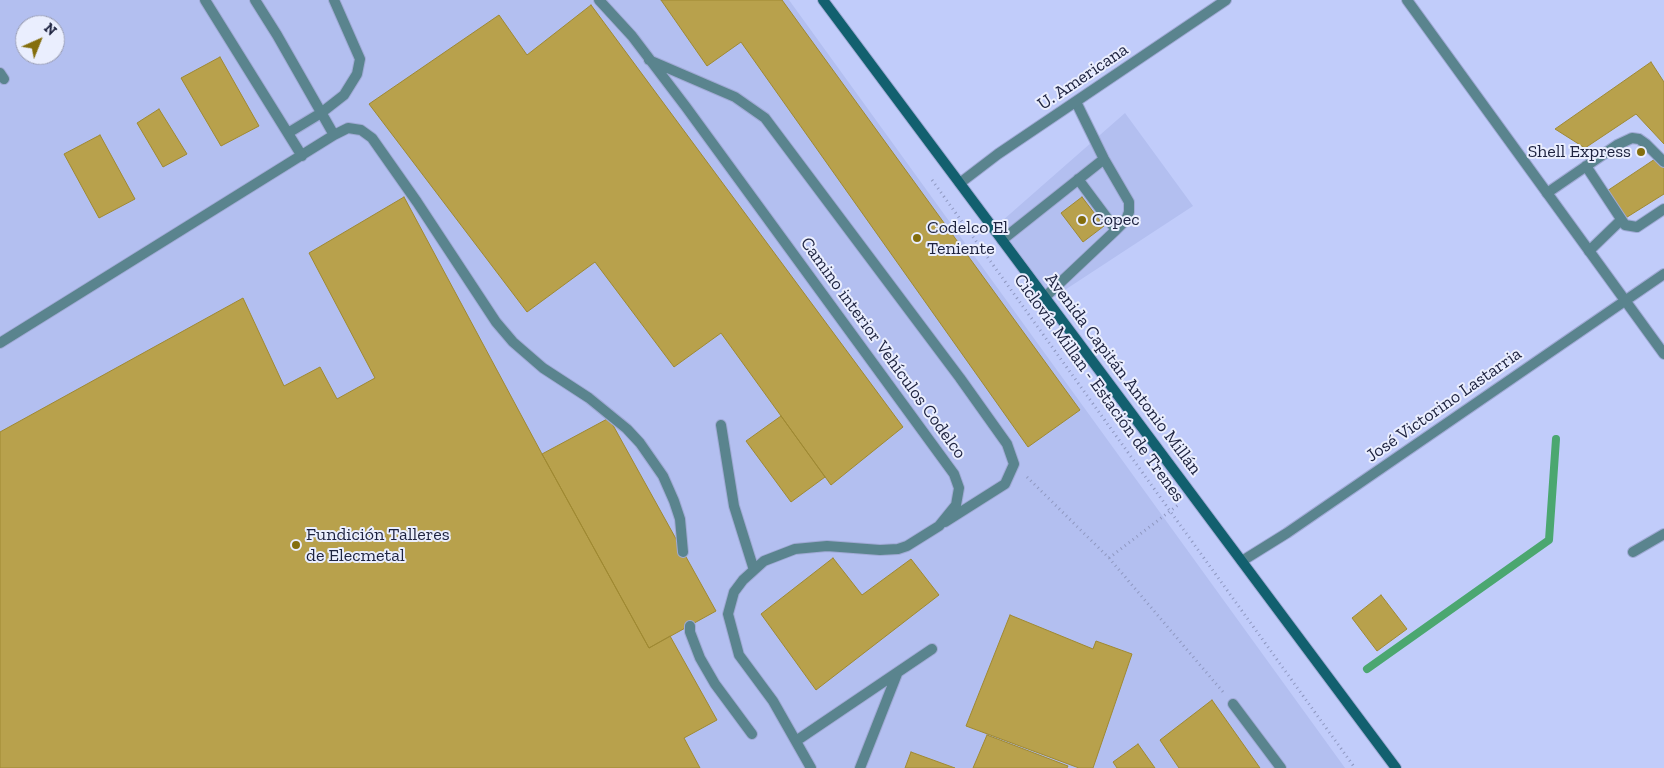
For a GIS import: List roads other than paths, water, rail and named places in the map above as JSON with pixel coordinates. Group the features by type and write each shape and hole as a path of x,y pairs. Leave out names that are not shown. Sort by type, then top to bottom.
{"main road":[{"name":"Avenida Capitán Antonio Millán","path":"824,0 1396,768"}],"street":[{"path":"205,0 302,156"},
{"path":"255,0 334,135"},
{"path":"288,133 321,113 344,95 357,74 360,59 334,0"},
{"name":"Camino interior Vehículos Codelco","path":"599,0 632,36 686,107 954,474 959,488 956,504 939,526 918,540 898,549 880,550 827,546 802,548 764,561 734,592 728,614 739,654 773,701 811,768"},
{"name":"U. Americana","path":"960,183 998,154 1226,0"},
{"path":"1407,0 1664,354"},
{"path":"648,59 735,97 765,118 966,386 1007,444 1014,464 1005,484 939,526"},
{"path":"1045,297 1126,220 1129,212 1129,202 1104,159 1076,102"},
{"path":"0,343 334,135 348,128 361,130 372,138 417,202 496,322 513,342 544,368 589,398 627,429 640,443 663,476 674,500 680,519 683,552"},
{"path":"1547,193 1617,145 1632,138 1639,139 1646,144 1664,162"},
{"path":"1002,240 1104,159"},
{"path":"1586,166 1625,225 1637,227 1663,211"},
{"path":"1078,180 1116,230"},
{"path":"1589,251 1621,220"},
{"name":"José Victorino Lastarria","path":"1242,561 1287,533 1664,274"},
{"path":"721,425 734,506 754,570"},
{"path":"1633,552 1664,534"},
{"path":"690,626 690,632 703,664 715,684 752,734"},
{"path":"796,741 932,648"},
{"path":"860,768 897,673"},
{"path":"1234,704 1281,768"}],"waterway":[{"path":"1367,669 1549,540 1556,439"}],"place":[{"name":"Shell Express","path":"1641,152"},
{"name":"Copec","path":"1082,220"},
{"name":"Codelco El Teniente","path":"917,238"},
{"name":"Fundición Talleres de Elecmetal","path":"296,545"}]}
